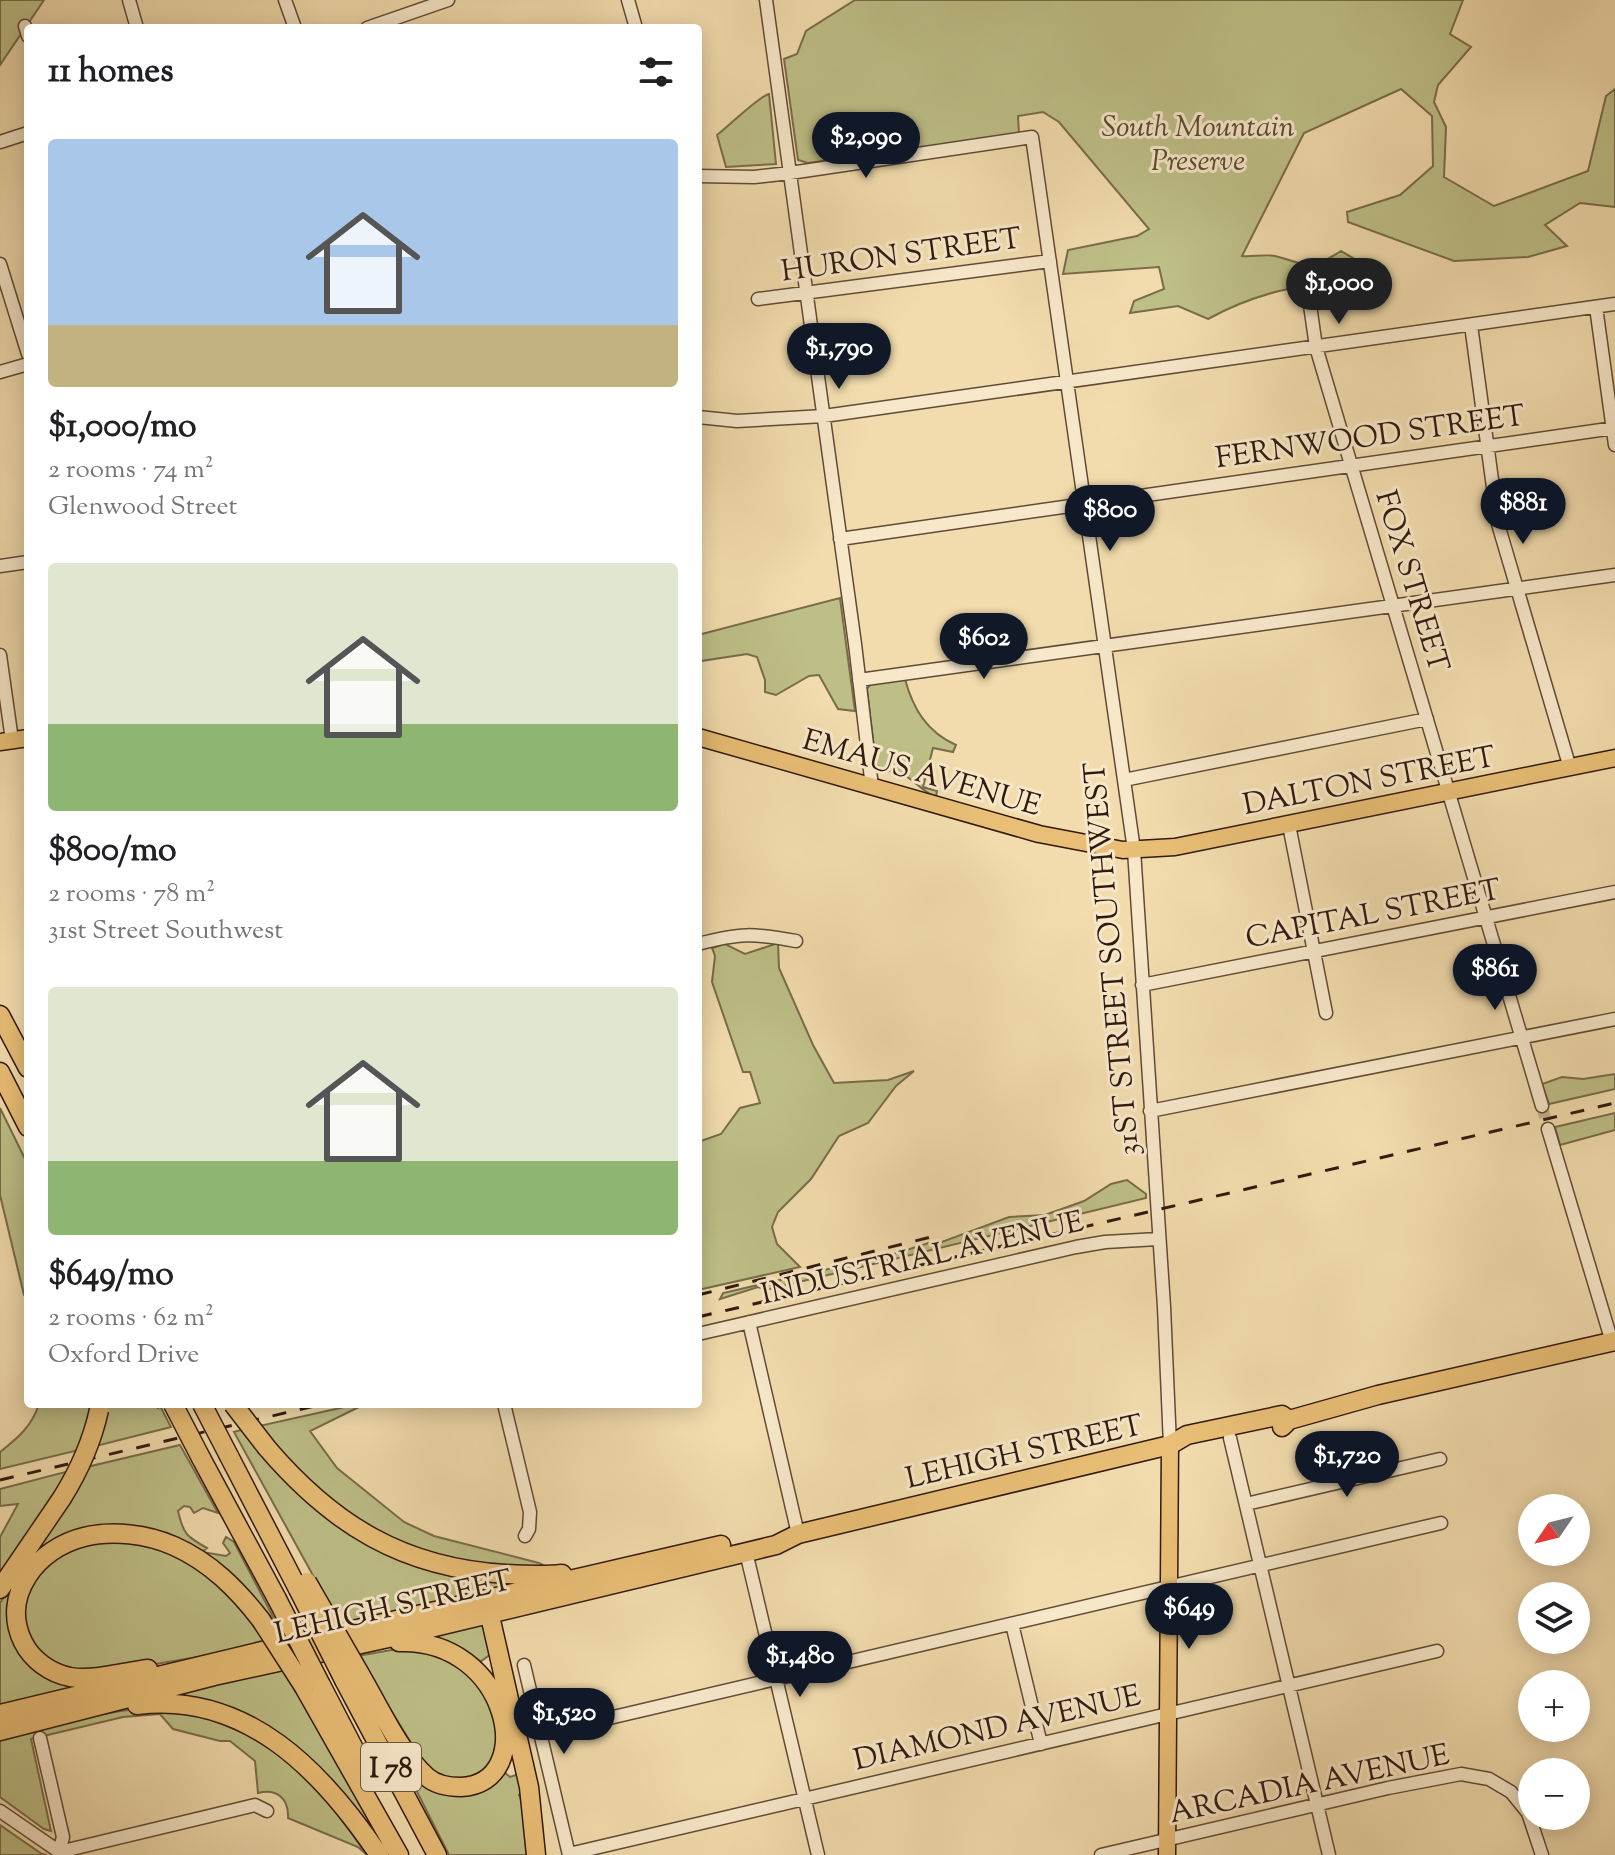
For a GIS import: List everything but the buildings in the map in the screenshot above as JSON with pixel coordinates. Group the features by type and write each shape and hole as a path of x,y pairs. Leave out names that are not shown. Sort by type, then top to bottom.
{"highway":[{"path":"0,1015 24,1060"},
{"path":"0,1072 24,1119"},
{"path":"14,1100 24,1124"},
{"name":"LEHIGH STREET","path":"0,1714 262,1651 746,1552 776,1545 798,1534 1170,1445 1191,1446 1281,1428 1289,1420 1378,1395 1613,1342"},
{"path":"0,1589 80,1468 94,1435 100,1408"},
{"name":"I 78","path":"175,1408 277,1599 313,1686 409,1855"},
{"path":"204,1408 352,1677 409,1756 432,1781 458,1787 488,1777 499,1764 504,1743 500,1708 490,1686 472,1665 447,1650 422,1643 352,1644"},
{"path":"236,1408 267,1448 309,1493 337,1516 375,1540 433,1563 475,1572 539,1575 632,1565"},
{"name":"LEHIGH STREET","path":"1170,1445 1187,1435 1282,1415 1289,1420"},
{"name":"LEHIGH STREET","path":"0,1731 352,1644 632,1565 779,1532 798,1534"},
{"path":"262,1651 148,1669 71,1677 48,1669 30,1654 18,1632 15,1610 20,1588 45,1556 84,1537 119,1534 145,1538 173,1545 198,1559 244,1598 313,1686 399,1855"},
{"path":"488,1607 529,1787 536,1855"},
{"name":"I 78","path":"352,1677 437,1855"},
{"path":"74,1713 160,1704 199,1709 245,1723 286,1747 349,1815 379,1855"}],"main road":[{"name":"EMAUS AVENUE","path":"702,738 1039,834 1089,845 1134,850"},
{"name":"DALTON STREET","path":"1134,850 1175,847 1615,758"},
{"path":"1168,1847 1170,1445"}],"street":[{"path":"129,0 136,24"},
{"path":"285,0 294,24"},
{"path":"379,24 448,0"},
{"path":"628,0 635,24"},
{"path":"766,0 872,787"},
{"path":"0,142 24,134"},
{"name":"31ST STREET SOUTHWEST","path":"790,173 1032,137 1134,850 1170,1445"},
{"path":"702,176 732,178 790,173"},
{"name":"HURON STREET","path":"758,299 1050,261"},
{"path":"0,264 24,341"},
{"name":"FOX STREET","path":"1308,291 1316,347 1542,1106"},
{"path":"702,417 737,421 824,416 1615,304"},
{"path":"1596,307 1615,445"},
{"path":"1471,325 1498,524 1570,768"},
{"path":"0,372 24,365"},
{"name":"FERNWOOD STREET","path":"840,539 1614,428"},
{"path":"0,566 24,563"},
{"path":"859,680 1615,575"},
{"path":"0,655 13,740"},
{"path":"1124,780 1427,719"},
{"path":"1289,825 1326,1013"},
{"name":"CAPITAL STREET","path":"1142,985 1615,892"},
{"path":"702,943 736,934 796,941"},
{"path":"1150,1111 1615,1019"},
{"path":"1548,1129 1613,1342"},
{"name":"INDUSTRIAL AVENUE","path":"702,1333 1076,1247 1158,1239"},
{"path":"749,1322 798,1534"},
{"path":"505,1408 530,1512 525,1536"},
{"path":"1230,1438 1329,1855"},
{"path":"1246,1504 1440,1459"},
{"path":"541,1734 1441,1523"},
{"path":"746,1552 818,1855"},
{"path":"1012,1624 1041,1744"},
{"name":"DIAMOND AVENUE","path":"569,1854 1437,1651"},
{"path":"524,1665 569,1854"},
{"path":"40,1738 63,1837 62,1853"},
{"name":"ARCADIA AVENUE","path":"1101,1855 1168,1847 1317,1804 1445,1776 1481,1776 1501,1785 1521,1802 1534,1825 1542,1855"},
{"path":"0,1810 62,1853 255,1805 267,1811"}],"green space":[{"path":"0,0 44,0 28,24 24,24 24,30 0,65"},
{"name":"South Mountain Preserve","path":"855,0 1463,0 1450,34 1471,47 1438,85 1434,102 1446,127 1444,177 1494,206 1588,171 1606,96 1615,89 1615,207 1580,203 1545,225 1567,246 1528,257 1454,261 1348,222 1347,212 1400,195 1433,166 1432,116 1401,89 1304,133 1242,256 1275,256 1314,265 1341,251 1363,264 1359,289 1321,285 1281,290 1208,319 1178,306 1130,313 1134,301 1164,289 1159,267 1063,274 1068,250 1137,236 1149,229 1059,122 1043,112 1018,116 1019,134 808,163 798,160 784,59 797,54 806,31"},
{"path":"769,94 776,164 726,167 717,135 751,105"},
{"path":"840,598 855,711 838,709 819,675 809,676 776,695 765,692 765,680 757,657 747,654 702,661 702,634"},
{"path":"905,679 912,700 929,726 956,745 953,752 933,748 923,787 937,791 936,797 906,776 885,772 876,764 867,689 871,684"},
{"path":"778,943 779,968 813,1045 834,1083 888,1080 914,1071 896,1086 868,1123 839,1136 811,1179 778,1212 772,1227 777,1244 800,1267 702,1289 702,1141 721,1134 740,1108 760,1103 750,1072 743,1072 712,982 715,956 712,948 725,944 745,954"},
{"path":"1615,1074 1615,1089 1549,1104 1542,1084 1562,1077 1583,1079"},
{"path":"0,1108 24,1157 24,1295 0,1195"},
{"path":"1615,1113 1615,1130 1560,1145 1555,1127"},
{"path":"1127,1180 1146,1194 1146,1198 766,1290 758,1287 720,1299 723,1293 894,1254 938,1240 942,1242 1009,1217 1045,1215 1084,1201 1111,1184"},
{"path":"37,1408 91,1408 79,1450 0,1469 0,1452 24,1431"},
{"path":"104,1408 161,1408 171,1427 96,1446"},
{"path":"340,1408 357,1408 310,1431 337,1468 404,1522 434,1536 539,1563 553,1570 523,1570 461,1562 371,1529 321,1496 259,1426"},
{"path":"245,1429 308,1503 311,1501 361,1538 533,1579 342,1628 234,1432"},
{"path":"180,1445 218,1513 203,1508 194,1513 190,1507 184,1506 178,1511 184,1530 190,1538 207,1548 202,1552 226,1556 230,1553 223,1543 226,1537 234,1542 279,1628 275,1630 170,1536 48,1544 26,1564 87,1467"},
{"path":"69,1471 0,1576 0,1537 18,1504 0,1506 0,1489"},
{"path":"127,1542 163,1549 215,1578 270,1645 150,1665 67,1670 33,1648 20,1608 40,1567 81,1544"},
{"path":"12,1584 9,1628 23,1657 109,1679 0,1708 0,1603"},
{"path":"481,1623 487,1628 491,1654 477,1664 421,1637"},
{"path":"403,1648 423,1648 447,1658 472,1678 490,1705 499,1734 497,1749 488,1765 473,1776 454,1780 431,1771 357,1656"},
{"path":"285,1669 388,1855 384,1855 310,1760 163,1700 193,1689"},
{"path":"156,1707 234,1727 275,1749 318,1790 367,1855 358,1847 288,1818 286,1805 280,1796 271,1792 258,1793 255,1761 230,1741 173,1729 160,1714 123,1717 31,1739 51,1831 0,1797 0,1738 97,1715"},
{"path":"404,1766 466,1795 494,1783 504,1772 510,1777 519,1774 522,1791 519,1795 524,1805 529,1855 449,1855"},
{"path":"0,1825 42,1854 47,1855 0,1855"}],"tunnel":[{"path":"1542,1106 1548,1129"}],"railway":[{"path":"702,1316 1615,1103"},
{"path":"702,1294 931,1237"},
{"path":"0,1480 306,1408"}]}
